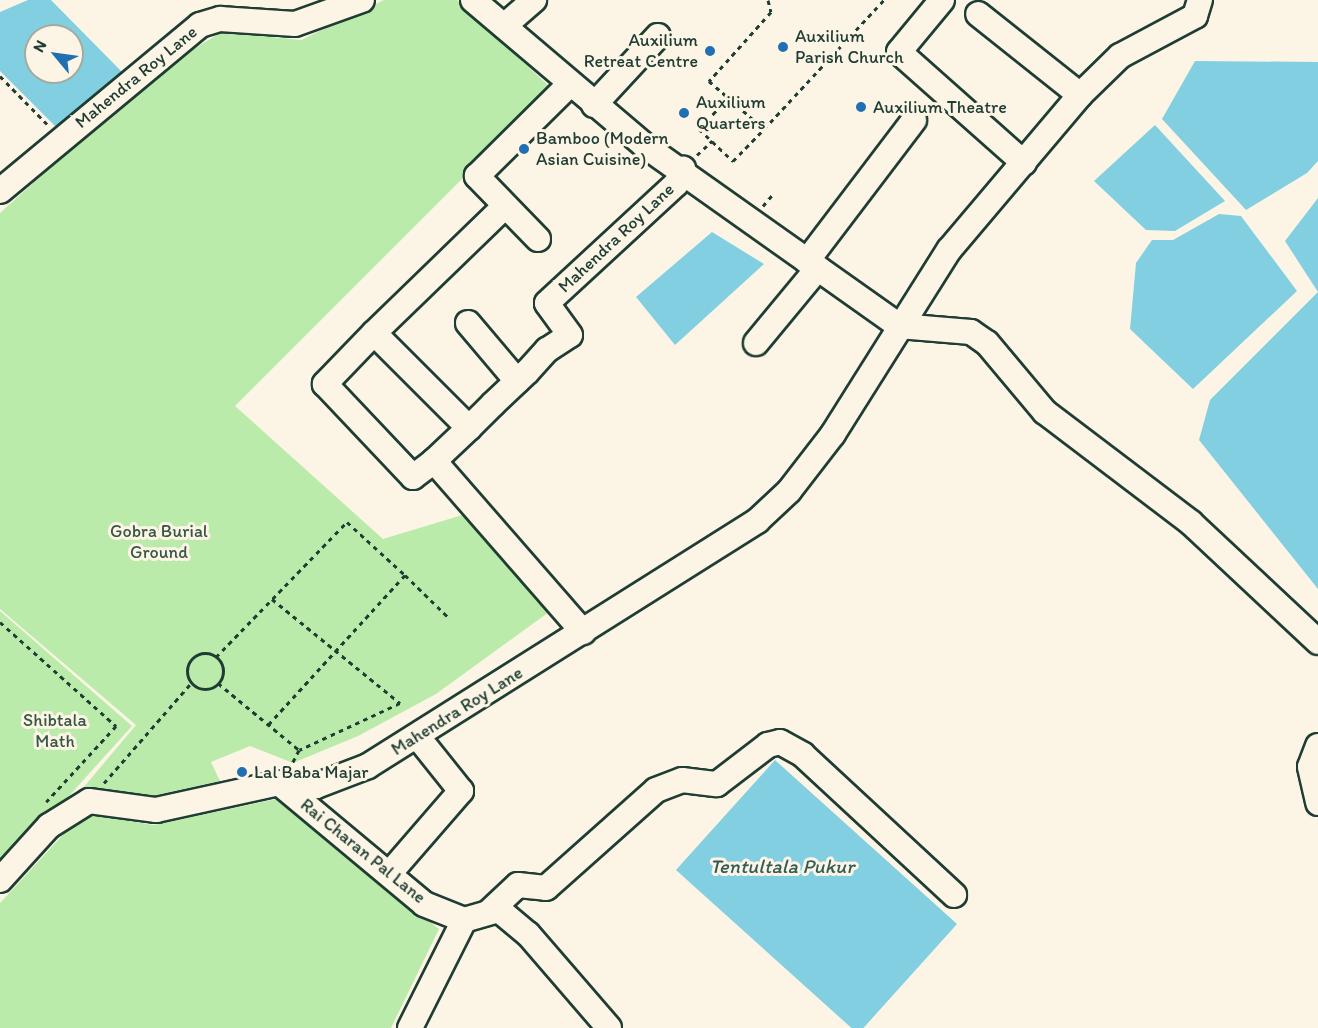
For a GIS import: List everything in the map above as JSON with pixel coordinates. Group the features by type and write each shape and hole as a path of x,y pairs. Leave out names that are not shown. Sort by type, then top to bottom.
{"street":[{"name":"Mahendra Roy Lane","path":"0,191 61,138 200,25 220,19 296,24 362,0"},
{"name":"Mahendra Roy Lane","path":"472,0 594,105 683,169 715,199 813,264 899,326"},
{"path":"504,26 534,0"},
{"path":"942,0 899,52 1024,163"},
{"name":"Mahendra Roy Lane","path":"89,801 156,810 279,783 316,786 368,766 757,521 789,491 833,434 949,250 1080,95 1120,56 1195,16 1200,0"},
{"path":"978,14 1080,95"},
{"path":"594,105 658,36"},
{"path":"538,239 477,176 570,84"},
{"path":"756,343 914,120"},
{"name":"Mahendra Roy Lane","path":"505,206 374,333 325,384 413,477 434,461 517,381 570,335 547,303 676,184 683,169"},
{"path":"468,323 517,381"},
{"path":"899,326 971,332 987,343 1045,412 1191,523 1318,642"},
{"path":"374,333 469,428"},
{"path":"434,461 583,632"},
{"path":"389,874 461,791 417,736"},
{"path":"490,911 518,885 546,888 656,790 682,780 717,784 768,745 780,742 803,754 954,895"},
{"path":"1318,746 1310,767 1318,803"},
{"name":"Rai Charan Pal Lane","path":"279,783 424,904 464,921"},
{"path":"1,878 49,826 89,801"},
{"path":"412,1027 464,921 499,910 528,934 609,1028"}],"path":[{"path":"764,129 709,81 771,12 768,0"},
{"path":"728,98 699,129 733,161 884,0"},
{"path":"0,76 61,138"},
{"path":"192,682 188,666 194,656 216,657 347,522 405,574 447,616"},
{"path":"267,726 405,574"},
{"path":"272,599 400,703 299,750 279,783"},
{"path":"0,622 116,726 44,805"},
{"path":"192,682 207,688 218,683 223,672 216,657"},
{"path":"89,801 192,682"},
{"path":"218,683 267,726 299,750"}],"green space":[{"name":"Gobra Burial Ground","path":"384,0 457,0 552,89 235,406 383,539 469,513 556,607 436,694 358,736 293,763 250,746 211,762 220,781 147,797 83,788 136,725 0,609 0,213 160,69 222,32 301,40"},
{"name":"Shibtala Math","path":"0,611 132,726 6,866 0,861"},
{"path":"277,799 439,929 391,1028 0,1028 0,903 83,813 153,825"}],"water":[{"path":"28,0 51,0 75,24 24,24 24,84 84,84 84,33 123,73 56,127 0,71 0,12"},
{"path":"1195,61 1318,62 1318,161 1307,173 1246,210 1162,119"},
{"path":"1155,125 1225,201 1175,231 1146,230 1094,181"},
{"path":"1318,198 1318,292 1285,241"},
{"path":"1219,214 1241,216 1297,291 1193,389 1130,329 1136,263 1152,240 1173,240"},
{"path":"712,232 764,264 675,345 636,297"},
{"path":"1318,292 1318,589 1199,440 1210,400"},
{"name":"Tentultala Pukur","path":"775,760 957,924 863,1028 851,1028 676,870"}],"place":[{"name":"Auxilium Parish Church","path":"783,47"},
{"name":"Auxilium Retreat Centre","path":"710,51"},
{"name":"Auxilium Theatre","path":"861,107"},
{"name":"Auxilium Quarters","path":"684,113"},
{"name":"Bamboo (Modern Asian Cuisine)","path":"524,149"},
{"name":"Lal Baba Majar","path":"242,772"}]}
